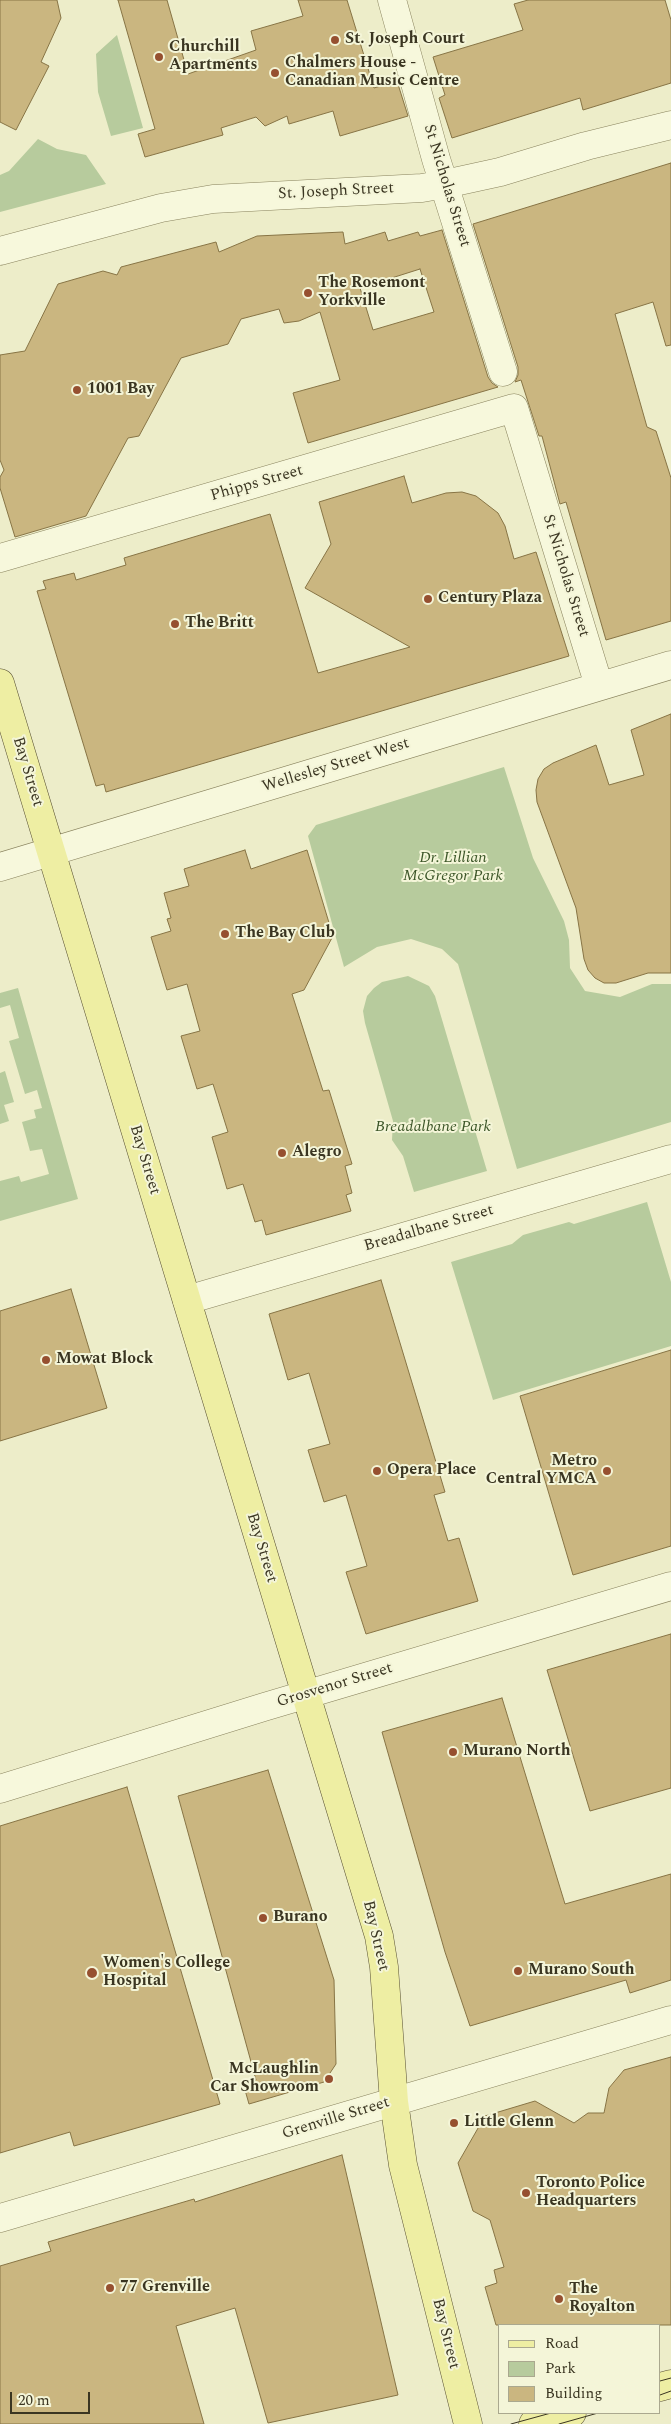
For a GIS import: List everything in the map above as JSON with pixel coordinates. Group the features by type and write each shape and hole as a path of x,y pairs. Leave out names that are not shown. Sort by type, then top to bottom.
{"main road":[{"name":"Bay Street","path":"0,683 379,1936 390,2019 394,2102 402,2165 468,2424"},
{"path":"533,2424 568,2414"}],"street":[{"name":"St Nicholas Street","path":"392,0 445,184 503,372"},
{"name":"St. Joseph Street","path":"0,251 161,208 221,198 422,188 445,184 500,172 586,146 671,124"},
{"name":"St Nicholas Street","path":"514,408 599,686"},
{"name":"Phipps Street","path":"0,558 514,408"},
{"name":"Wellesley Street West","path":"0,867 671,665"},
{"name":"Breadalbane Street","path":"187,1300 671,1159"},
{"name":"Grosvenor Street","path":"0,1789 305,1695 671,1586"},
{"name":"Grenville Street","path":"0,2218 671,2020"}],"green space":[{"path":"117,35 143,128 111,136 98,92 96,54"},
{"path":"38,139 57,149 86,155 106,184 0,212 0,175 9,171"},
{"name":"Dr. Lillian McGregor Park","path":"504,767 533,858 564,921 569,940 570,968 585,991 620,997 652,984 671,984 671,1122 517,1169 458,964 442,949 411,939 377,947 344,967 308,836 316,825"},
{"name":"Breadalbane Park","path":"408,976 429,986 435,996 487,1171 414,1192 403,1156 392,1140 393,1121 363,1011 367,996 374,988 382,982"},
{"path":"18,988 78,1199 0,1221 0,1181 19,1176 21,1182 49,1174 42,1149 30,1151 22,1122 36,1118 34,1110 42,1108 37,1090 25,1094 9,1041 19,1038 10,1005 0,1008 0,993"},
{"path":"5,1071 14,1102 4,1105 9,1121 0,1124 0,1073"},
{"path":"647,1202 671,1282 671,1346 493,1400 451,1262 512,1244 523,1235 569,1222 574,1224"}],"building":[{"path":"0,0 57,0 61,18 41,62 49,66 16,130 0,122"},
{"path":"118,0 167,0 188,74 256,50 251,31 303,16 298,0 347,0 374,88 397,81 408,116 340,136 333,111 289,124 287,116 265,126 256,117 221,128 223,135 145,157 138,134 155,129"},
{"path":"528,0 665,0 671,20 671,83 583,110 580,98 452,138 439,98 445,95 433,57 523,30 514,4"},
{"path":"671,163 671,345 666,346 653,302 615,314 647,427 656,431 671,478 671,621 606,640 566,502 560,504 542,436 539,436 521,380 515,382 518,375 518,367 473,224"},
{"path":"442,230 488,377 498,387 308,443 293,393 340,380 320,312 299,321 284,323 279,309 241,319 228,344 181,358 139,436 128,438 86,516 15,537 0,488 0,477 4,470 0,460 0,355 25,351 58,284 103,271 117,275 121,267 216,242 219,252 257,236 343,232 345,244 385,232 388,241 418,232 420,236","holes":["420,269 434,312 373,330 360,288"]},
{"path":"404,476 412,503 446,493 462,492 476,496 498,513 505,526 514,559 536,552 569,656 106,792 104,784 96,786 37,591 46,589 43,581 74,573 76,580 126,565 124,558 270,514 318,673 410,647 305,588 331,544 319,502"},
{"path":"671,714 671,973 648,973 616,983 604,983 595,978 588,970 584,959 576,908 537,802 536,790 538,779 544,769 553,763 596,745 609,785 644,775 631,730"},
{"path":"245,850 251,869 307,850 333,936 304,990 292,994 323,1091 329,1090 352,1164 345,1166 352,1193 346,1195 351,1211 266,1235 262,1220 255,1222 243,1184 227,1189 212,1137 228,1132 213,1084 197,1089 181,1036 200,1031 187,984 167,990 151,937 171,931 167,919 171,918 164,893 189,886 184,869"},
{"name":"Opera Place","path":"381,1280 445,1492 434,1495 448,1541 459,1538 478,1601 366,1634 346,1572 367,1566 346,1495 324,1502 308,1450 330,1444 309,1373 288,1380 269,1314"},
{"name":"Mowat Block","path":"71,1289 107,1408 0,1441 0,1311"},
{"name":"Metro Central YMCA","path":"671,1350 671,1546 573,1575 520,1396"},
{"path":"671,1634 671,1788 590,1811 547,1670"},
{"path":"502,1698 565,1904 671,1874 671,1980 630,1993 626,1980 470,2026 445,1952 382,1732"},
{"name":"Burano","path":"268,1770 334,1980 336,2064 324,2082 249,2104 243,2083 256,2080 178,1796"},
{"name":"Women's College Hospital","path":"127,1787 220,2104 74,2146 70,2132 0,2153 0,1826"},
{"name":"Toronto Police Headquarters","path":"671,2057 671,2325 496,2325 485,2287 497,2283 494,2270 504,2267 490,2220 473,2211 458,2163 485,2116 535,2101 574,2123 588,2113 604,2113 609,2088 624,2070"},
{"path":"342,2155 398,2395 268,2423 235,2308 176,2326 204,2424 0,2424 0,2266 51,2251 48,2242 194,2199 195,2202"}],"tram line":[{"path":"661,2381 671,2378"},
{"path":"661,2395 671,2391"},
{"path":"511,2424 547,2414"},
{"path":"559,2424 594,2414"}],"place":[{"name":"St. Joseph Court","path":"335,40"},
{"name":"Churchill Apartments","path":"159,57"},
{"name":"Chalmers House - Canadian Music Centre","path":"275,73"},
{"name":"The Rosemont Yorkville","path":"308,293"},
{"name":"1001 Bay","path":"77,390"},
{"name":"Century Plaza","path":"428,599"},
{"name":"The Britt","path":"175,624"},
{"name":"The Bay Club","path":"225,934"},
{"name":"Alegro","path":"282,1153"},
{"name":"Mowat Block","path":"46,1360"},
{"name":"Opera Place","path":"377,1471"},
{"name":"Metro Central YMCA","path":"607,1471"},
{"name":"Murano North","path":"453,1752"},
{"name":"Burano","path":"263,1918"},
{"name":"Murano South","path":"518,1971"},
{"name":"Women's College Hospital","path":"92,1973"},
{"name":"McLaughlin Car Showroom","path":"329,2079"},
{"name":"Little Glenn","path":"454,2123"},
{"name":"Toronto Police Headquarters","path":"526,2193"},
{"name":"77 Grenville","path":"110,2288"},
{"name":"The Royalton","path":"559,2299"}]}
